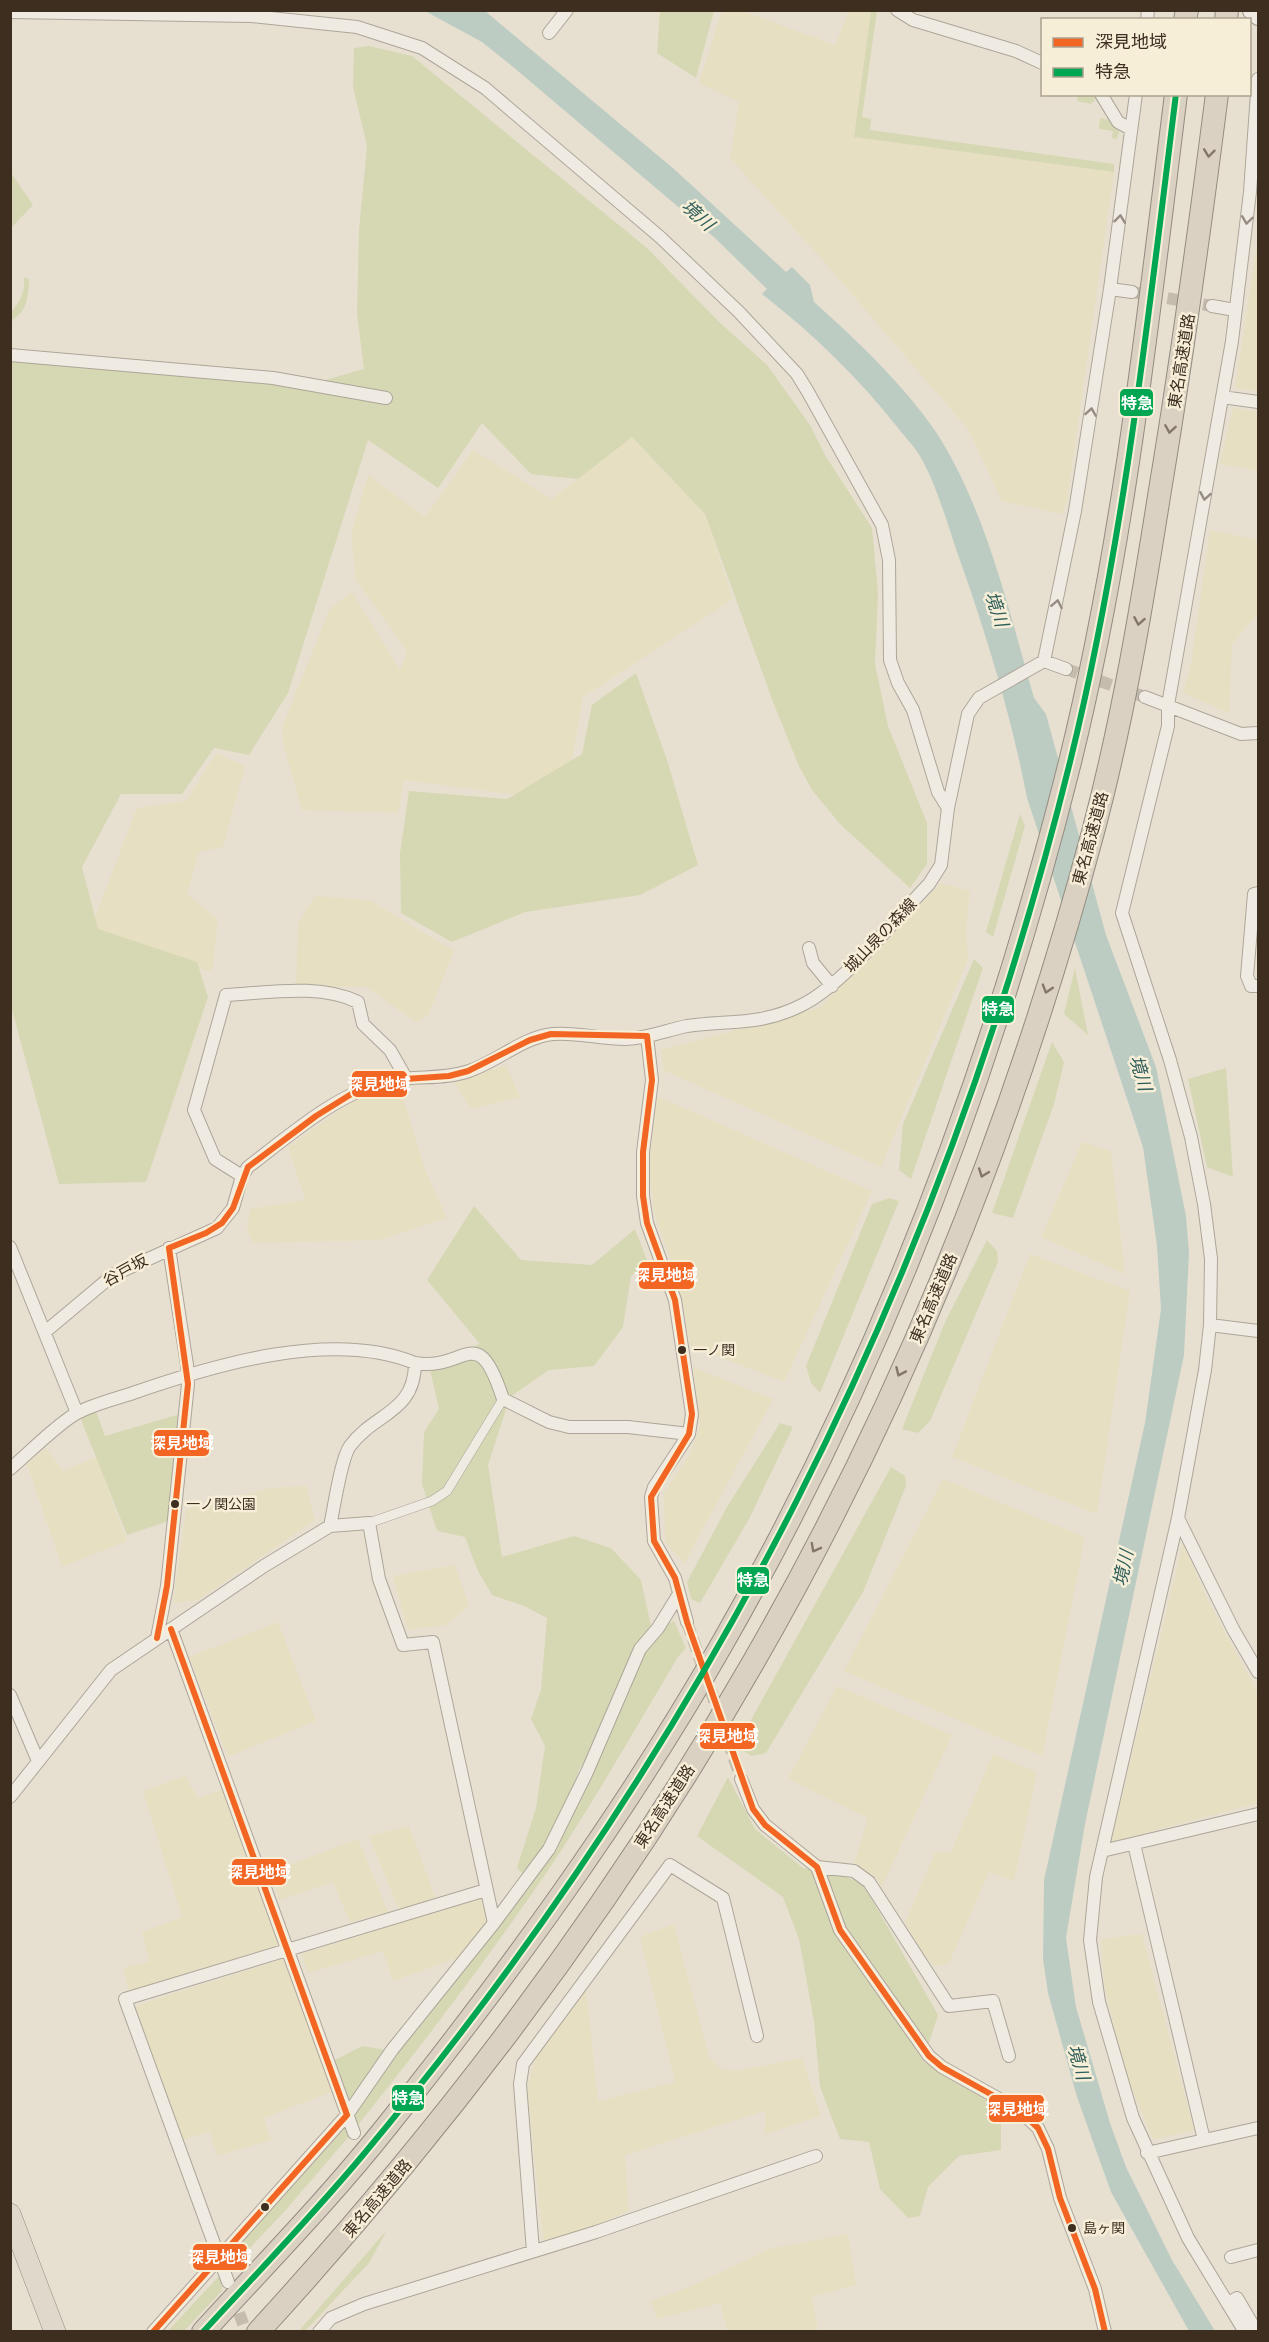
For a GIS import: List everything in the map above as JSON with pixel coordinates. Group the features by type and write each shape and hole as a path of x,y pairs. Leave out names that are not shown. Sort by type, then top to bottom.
{"highway":[{"path":"203,2331 384,2130 528,1941 662,1744 724,1641 790,1518 846,1404 925,1223 1000,1010 1070,762 1095,649 1122,497 1176,96"},
{"name":"東名高速道路","path":"258,2331 326,2258 414,2155 621,1872 696,1758 755,1659 823,1533 879,1420 959,1238 1040,1010 1094,828 1134,646 1149,560 1189,314 1217,96"},
{"path":"10,2214 55,2331"}],"street":[{"path":"549,33 567,10"},
{"path":"897,10 914,20 1016,51 1041,63"},
{"path":"10,12 251,16 357,27 422,48 485,88 692,267 740,312 797,374 882,525 888,542 890,660 898,683 913,710 938,792 948,808"},
{"path":"1245,2331 1188,2238 1147,2153 1133,2118 1105,2023 1092,1965 1091,1915 1101,1851 1178,1518 1205,1370 1210,1325 1211,1259 1204,1204 1191,1137 1170,1060 1122,913 1168,726 1168,705 1232,341 1250,192 1258,79"},
{"path":"1102,96 1118,122 1131,129"},
{"path":"1066,669 1044,661 1075,511 1110,289 1136,96"},
{"path":"1110,289 1132,292"},
{"path":"1212,306 1235,309"},
{"path":"10,355 273,378 386,398"},
{"path":"1222,397 1258,402"},
{"name":"城山泉の森線","path":"646,1036 688,1026 753,1021 779,1015 802,1006 832,986 929,884 941,865 948,808 968,714 979,698 1044,661"},
{"path":"1145,697 1241,734 1258,733"},
{"path":"1258,893 1254,894 1247,976 1251,986 1258,986"},
{"path":"809,948 813,963 832,986"},
{"path":"406,1078 390,1050 363,1024 358,1002 343,995 302,991 226,995 194,1110 215,1160 242,1176 257,1160 363,1087 406,1078 447,1077 466,1072 490,1063 538,1037 550,1034 566,1033 626,1040 646,1036 652,1080 643,1152 643,1196 647,1223 675,1300 692,1414 689,1434 651,1497 654,1541 675,1578 687,1622"},
{"name":"谷戸坂","path":"45,1332 104,1281 217,1227 233,1208 242,1176"},
{"path":"10,1247 77,1413"},
{"path":"157,1638 168,1586 188,1374 169,1248"},
{"path":"1210,1325 1258,1331"},
{"path":"10,1469 77,1413 188,1374 269,1354 330,1351 396,1355 426,1365 468,1355 486,1358 492,1367 503,1399 549,1422 569,1427 628,1427 689,1434"},
{"path":"330,1526 348,1447 403,1403 413,1384 415,1363"},
{"path":"10,1797 111,1670 264,1566 330,1526 369,1523 432,1501 447,1491 503,1399"},
{"path":"1178,1518 1233,1629 1258,1672"},
{"path":"369,1523 379,1579 403,1645 432,1642 494,1923"},
{"path":"153,2331 347,2115 392,2050 494,1923 549,1849 587,1772 640,1649 658,1628 679,1594"},
{"path":"171,1629 354,2133"},
{"path":"10,1695 38,1761"},
{"path":"741,1779 753,1809 765,1825 817,1867 840,1930 929,2056 942,2067 1019,2110 1038,2128 1048,2149 1060,2198 1095,2289 1105,2331"},
{"path":"1101,1851 1258,1814"},
{"path":"1134,1844 1204,2140"},
{"path":"533,2251 520,2084 523,2064 670,1865 723,1898 757,2036"},
{"path":"817,1867 854,1872 869,1882 949,2006 993,2001 1009,2056"},
{"path":"228,2282 125,1999 486,1890"},
{"path":"1147,2153 1258,2128"},
{"path":"319,2331 331,2318 364,2304 533,2251 816,2156"},
{"path":"1231,2257 1258,2250"},
{"path":"1228,2303 1237,2298 1257,2331"}],"shaded area":[{"path":"722,11 743,11 835,45 849,11 871,11 854,137 1114,172 1067,501 1062,514 1002,501 968,429 819,256 730,158 739,102 699,83"},
{"path":"1258,239 1258,391 1235,388"},
{"path":"1233,408 1258,412 1258,471 1220,464"},
{"path":"631,437 705,514 733,599 583,697 570,771 525,796 404,780 398,813 302,810 284,747 282,727 330,608 352,592 400,670 407,651 356,580 351,535 368,475 425,517 473,450 552,499"},
{"path":"1210,530 1258,540 1258,614 1232,644 1229,713 1183,693 1191,664"},
{"path":"216,753 245,766 223,847 199,852 187,894 218,919 212,972 88,935 137,808 186,801"},
{"path":"941,883 970,891 966,931 968,959 881,1167 663,1070 661,1050 819,1008"},
{"path":"315,896 369,900 454,951 428,1015 416,1022 367,987 296,986 298,923"},
{"path":"506,1065 520,1097 471,1109 454,1082"},
{"path":"373,1087 400,1087 425,1170 447,1218 379,1240 253,1243 247,1230 250,1209 305,1200 288,1147"},
{"path":"657,1096 872,1191 784,1382 690,1345 678,1281 654,1213 649,1168"},
{"path":"1082,1142 1111,1151 1125,1274 1041,1237"},
{"path":"1030,1254 1130,1291 1097,1514 952,1457"},
{"path":"693,1367 773,1399 684,1564 665,1542 664,1493 690,1454 700,1426"},
{"path":"46,1448 63,1471 96,1457 127,1541 62,1567 27,1464"},
{"path":"943,1479 1085,1537 1042,1756 844,1671"},
{"path":"306,1486 315,1520 198,1600 173,1603 186,1509 270,1488"},
{"path":"1183,1543 1207,1599 1258,1693 1258,1803 1111,1842"},
{"path":"455,1565 469,1606 446,1625 408,1630 393,1576"},
{"path":"278,1622 316,1721 228,1757 189,1657"},
{"path":"837,1686 952,1735 882,1887 876,1878 854,1864 868,1818 788,1779"},
{"path":"993,1754 1037,1772 1014,1881 989,1872 949,1963 934,1966 921,1951 905,1923 935,1852 951,1852"},
{"path":"185,1776 198,1798 223,1789 280,1945 130,1994 123,1968 149,1962 142,1932 182,1917 143,1791"},
{"path":"409,1826 436,1900 399,1910 369,1836"},
{"path":"358,1839 388,1912 350,1922 333,1882 279,1900 270,1872"},
{"path":"484,1897 490,1919 457,1958 393,1981 383,1951 308,1973 301,1954"},
{"path":"674,1924 709,2057 721,2069 736,2071 802,2058 821,2116 765,2134 765,2111 625,2155 629,2211 544,2247 527,2089 535,2060 586,1988 598,2101 675,2082 640,1937"},
{"path":"1142,1934 1194,2130 1153,2140 1125,2072 1104,1985 1101,1939"},
{"path":"283,1959 334,2091 264,2118 271,2140 217,2156 210,2131 183,2140 134,2006"},
{"path":"848,2234 856,2285 812,2297 818,2331 727,2331 720,2303 658,2319 650,2301 689,2287 769,2249"}],"green space":[{"path":"660,11 714,11 696,78 657,53"},
{"path":"871,11 877,11 862,117 871,119 870,130 1114,164 1114,172 854,137"},
{"path":"369,46 412,56 647,248 718,321 767,365 810,425 825,455 872,528 878,593 875,664 888,726 927,823 927,864 910,888 840,824 812,790 799,766 773,702 705,514 632,437 578,479 531,474 482,423 438,488 368,440 288,693 249,755 214,748 182,794 121,794 82,867 98,929 197,962 208,997 146,1182 59,1184 11,1006 10,355 315,383 364,369 357,314 359,230 367,146 353,87 354,48"},
{"path":"1078,96 1094,96 1096,99 1091,104 1077,101"},
{"path":"1100,118 1110,120 1119,131 1117,139 1112,138 1113,131 1099,129"},
{"path":"11,173 33,205 11,228"},
{"path":"24,277 29,279 26,303 17,317 11,321 11,312 23,292"},
{"path":"636,673 667,760 698,865 640,895 525,912 452,942 401,913 400,853 409,791 507,799 582,754 592,705"},
{"path":"1020,814 1025,826 993,937 986,932"},
{"path":"974,959 983,968 911,1179 899,1170 903,1124"},
{"path":"1075,968 1088,1035 1064,1014"},
{"path":"1052,1042 1064,1062 1054,1104 1013,1218 992,1213"},
{"path":"1226,1068 1233,1177 1207,1167 1188,1079"},
{"path":"889,1198 899,1201 820,1393 811,1383 806,1366 872,1204"},
{"path":"474,1206 521,1260 592,1265 635,1229 648,1263 631,1276 623,1327 594,1366 549,1370 510,1397 488,1465 502,1557 574,1536 611,1548 641,1580 651,1626 644,1644 658,1628 674,1621 686,1648 678,1657 617,1761 530,1897 409,2061 358,2125 353,2109 494,1923 557,1848 606,1723 579,1770 549,1849 522,1873 517,1868 536,1808 545,1746 531,1719 541,1690 547,1618 524,1606 492,1595 477,1569 465,1537 437,1531 422,1484 424,1432 439,1409 429,1365 480,1344 427,1280"},
{"path":"987,1240 997,1251 998,1262 930,1421 918,1433 902,1429 945,1322"},
{"name":"一ノ関公園","path":"96,1411 105,1436 180,1414 169,1521 127,1535 80,1417"},
{"path":"780,1423 793,1427 749,1519 700,1603 691,1599 687,1582 727,1507"},
{"path":"891,1467 905,1476 906,1486 863,1592 766,1753 752,1756 736,1747"},
{"path":"728,1777 755,1829 803,1868 844,1876 863,1884 938,2015 923,2061 1001,2109 1001,2150 959,2156 928,2187 920,2216 908,2218 880,2189 869,2142 840,2139 820,2087 814,2021 799,1939 783,1897 697,1836"},
{"path":"362,2046 387,2050 347,2115 333,2061"},
{"path":"344,2122 351,2134 284,2212 228,2271 228,2256"},
{"path":"387,2230 369,2263 305,2331 299,2331"},
{"path":"220,2275 222,2291 184,2331 167,2332"}],"water":[{"name":"境川","path":"425,11 485,11 674,169 786,272 792,267 810,285 814,302 882,367 929,422 957,469 972,500 996,566 1034,698 1046,714 1106,935 1156,1067 1186,1216 1189,1253 1184,1355 1085,1824 1066,1938 1076,2007 1110,2123 1126,2167 1172,2260 1215,2331 1189,2331 1111,2192 1077,2097 1048,1993 1043,1959 1044,1880 1145,1423 1161,1309 1157,1246 1143,1147 1027,798 1013,735 977,610 931,478 920,456 867,391 799,324 762,294 767,289 716,239 482,42"}],"tunnel":[{"path":"1132,292 1212,306"},
{"path":"1066,669 1145,697"},
{"path":"687,1622 741,1779"},
{"path":"233,2296 246,2332"}],"transit line":[{"name":"特急","path":"203,2332 363,2155 487,1999 600,1837 704,1671 797,1500 880,1323 953,1142 1017,955 1070,762 1089,680 1120,513 1133,430 1176,96"},
{"name":"深見地域","path":"169,1248 206,1233 222,1223 233,1208 248,1167 316,1116 353,1093 391,1080 449,1076 468,1071 530,1040 551,1034 647,1036"},
{"name":"深見地域","path":"647,1036 652,1080 643,1152 643,1196 647,1223 675,1300 692,1414 689,1434 651,1497 654,1541 675,1578 687,1622 753,1809 765,1825 817,1867 840,1930 929,2056 942,2067 1019,2110 1038,2128 1048,2149 1060,2198 1095,2289 1105,2332"},
{"name":"深見地域","path":"157,1638 167,1586 188,1384 169,1248"},
{"name":"深見地域","path":"171,1629 347,2115"},
{"name":"深見地域","path":"153,2332 347,2115"}],"place":[{"name":"一ノ関","path":"682,1350"},
{"name":"一ノ関公園","path":"175,1504"},
{"name":"島ヶ関","path":"1072,2228"}]}
